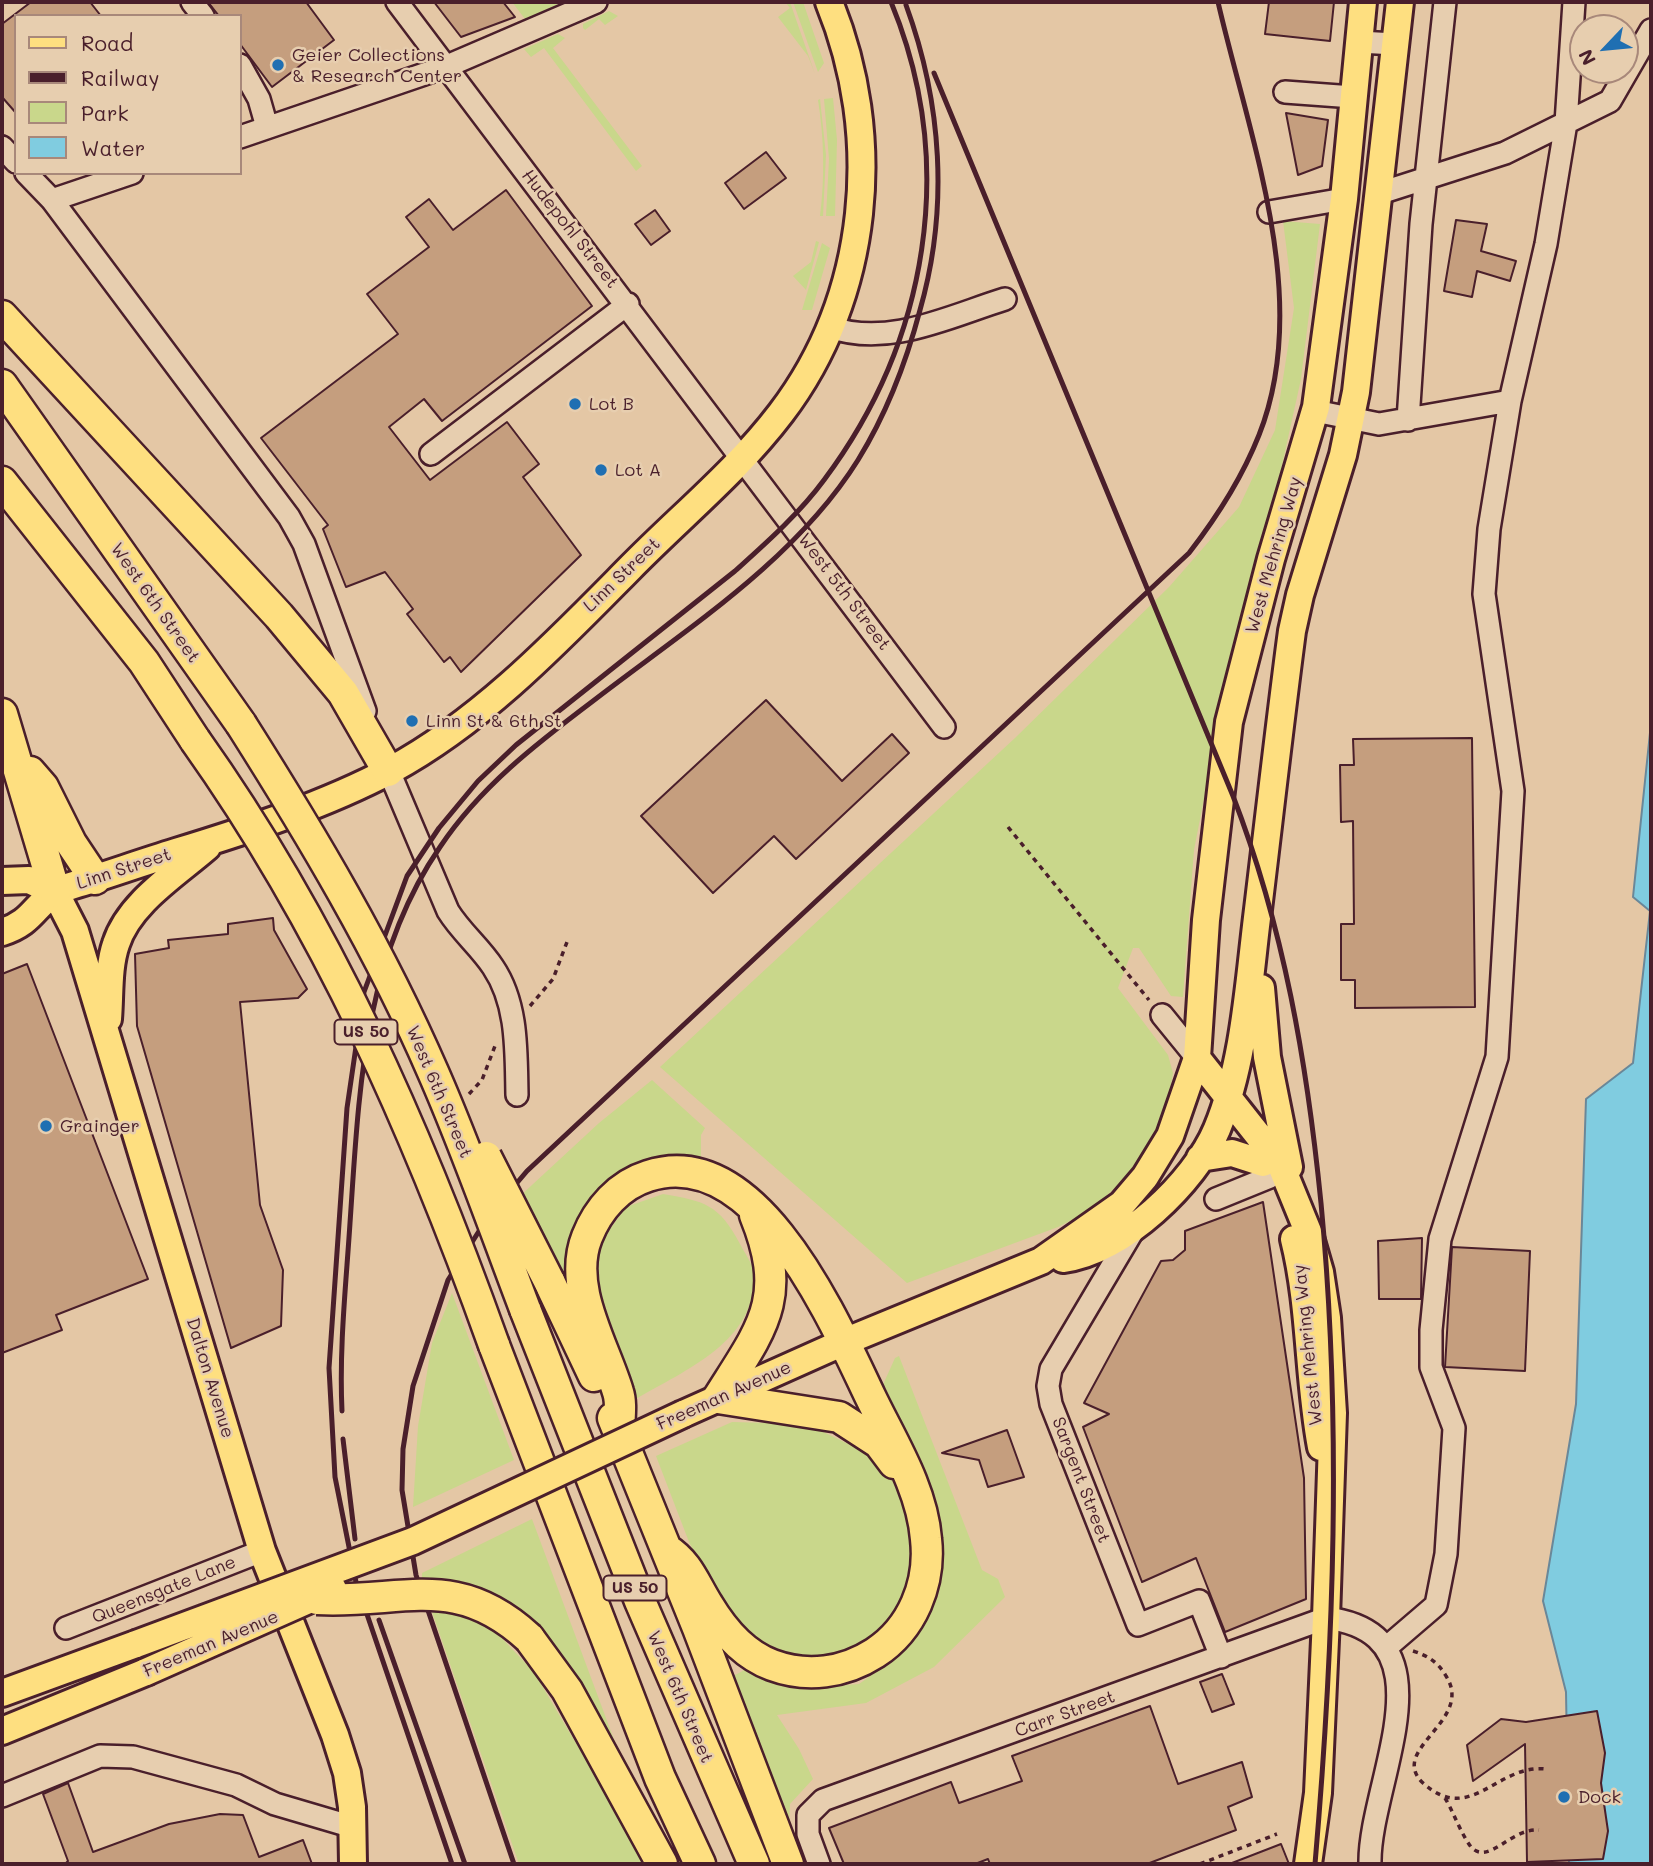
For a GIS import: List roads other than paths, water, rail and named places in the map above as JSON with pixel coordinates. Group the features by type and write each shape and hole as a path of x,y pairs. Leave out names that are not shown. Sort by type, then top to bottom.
{"highway":[{"path":"2,316 279,617 343,693 388,771"},
{"name":"West 6th Street","path":"2,384 241,724 323,856 377,956 432,1071 645,1614 754,1864"},
{"name":"US 50","path":"2,482 144,662 233,793 275,862 391,1082 660,1778 700,1864"},
{"path":"2,713 55,892"},
{"path":"14,753 43,787 66,834 95,879"},
{"path":"432,1071 461,1108 549,1281 619,1433 788,1864"},
{"path":"619,1433 619,1395 584,1289 582,1265 586,1240 598,1215 614,1196 635,1180 676,1171 696,1172 724,1186 752,1208 788,1242 811,1278 916,1490 927,1542 926,1565 920,1596 907,1622 888,1644 865,1659 820,1673 797,1672 771,1665 748,1651 727,1632 708,1606 684,1561 666,1549"},
{"path":"752,1208 766,1243 771,1272 770,1298 762,1327 718,1398 839,1417 879,1443 916,1490"},
{"path":"317,1599 349,1601 406,1593 450,1597 492,1610 529,1638 567,1690 662,1864"}],"main road":[{"name":"Linn Street","path":"2,932 21,926 55,892 215,840 388,771 444,737 496,696 743,457 792,397 830,327 853,252 862,162 852,76 829,2"},
{"name":"West Mehring Way","path":"1308,1864 1318,1793 1326,1618 1328,1497 1333,1413 1327,1318 1320,1272 1280,1163 1197,1058 1207,907 1229,722 1271,559 1315,411 1343,199 1363,2"},
{"name":"West Mehring Way","path":"1328,1497 1313,1406 1300,1265 1291,1227 1237,1107 1292,631 1300,595 1330,503 1351,416 1400,2"},
{"path":"106,1031 111,966 120,935 146,900 215,840"},
{"name":"Linn Street","path":"2,881 29,880 55,892"},
{"name":"Dalton Avenue","path":"55,892 75,931 262,1551 335,1735 347,1773 353,1827 353,1864"},
{"path":"1259,906 1264,1042 1295,1200"},
{"name":"Freeman Avenue","path":"2,1693 413,1541 718,1398 844,1342 1041,1261 1114,1210 1145,1177 1170,1136 1197,1058"},
{"name":"Freeman Avenue","path":"1041,1261 1070,1258 1135,1228 1155,1211 1200,1158 1216,1132 1237,1107"},
{"path":"1200,1158 1232,1153 1266,1170"},
{"name":"Freeman Avenue","path":"2,1731 317,1599 413,1541"}],"street":[{"name":"Hudepohl Street","path":"397,2 743,457"},
{"path":"242,136 445,67 596,2"},
{"path":"1408,420 1421,224 1429,177 1445,2"},
{"path":"1387,1647 1436,1605 1446,1554 1454,1428 1431,1367 1431,1330 1440,1239 1497,1057 1513,791 1484,594 1489,529 1510,401 1546,244 1566,123 1574,2"},
{"path":"1377,194 1505,153 1611,101 1651,30"},
{"path":"1359,42 1395,44"},
{"path":"242,69 259,99 267,127"},
{"path":"1284,92 1353,97"},
{"path":"2,147 14,160"},
{"path":"28,175 51,200 289,517 304,544 388,771 448,911 500,978 514,1027 516,1095"},
{"path":"51,200 126,175"},
{"path":"1269,212 1343,199"},
{"path":"830,327 855,334 889,334 1005,299"},
{"path":"431,454 628,304"},
{"path":"1315,411 1351,416 1379,424 1510,401"},
{"name":"West 5th Street","path":"743,457 944,727"},
{"path":"1162,1015 1197,1058"},
{"path":"1216,1199 1266,1170"},
{"name":"Sargent Street","path":"1135,1228 1056,1359 1048,1386 1051,1404 1138,1625 1199,1601 1221,1657"},
{"name":"Queensgate Lane","path":"66,1628 262,1551"},
{"path":"1326,1618 1347,1621 1375,1635 1394,1658 1399,1690 1394,1734 1373,1821 1370,1864"},
{"name":"Carr Street","path":"819,1864 808,1833 808,1815 823,1800 1326,1618"},
{"path":"2,1796 100,1756 132,1758 236,1785 275,1804 353,1827"}],"water":[{"path":"1651,723 1651,1864 1569,1864 1566,1692 1543,1601 1576,1404 1586,1099 1633,1063 1650,911 1633,897"}],"railway":[{"path":"452,1864 356,1582 335,1477 329,1368 347,1108 364,992 407,876 439,828 478,781 516,745 735,571 770,539 814,493 859,426 888,369 909,310 922,250 927,188 923,125 912,63 891,2"},
{"path":"514,1864 416,1575 402,1490 403,1449 413,1386 448,1280 488,1217 527,1171 1189,553 1228,497 1259,435 1274,383 1280,329 1278,274 1270,218 1259,162 1218,2"},
{"path":"342,1411 343,1317 362,1076 380,981 414,890 456,825 510,768 572,717 736,592 803,530 858,460 895,387 915,330 929,272 938,195 934,118 918,42 906,5"},
{"path":"934,73 1233,796 1266,896 1291,996 1309,1099 1321,1203 1332,1369 1331,1616 1315,1864"},
{"path":"343,1439 355,1539"},
{"path":"379,1620 465,1864"}],"place":[{"name":"Geier Collections & Research Center","path":"278,65"},
{"name":"Lot B","path":"575,404"},
{"name":"Lot A","path":"601,470"},
{"name":"Linn St & 6th St","path":"412,721"},
{"name":"Grainger","path":"46,1126"},
{"name":"Dock","path":"1564,1797"}]}
